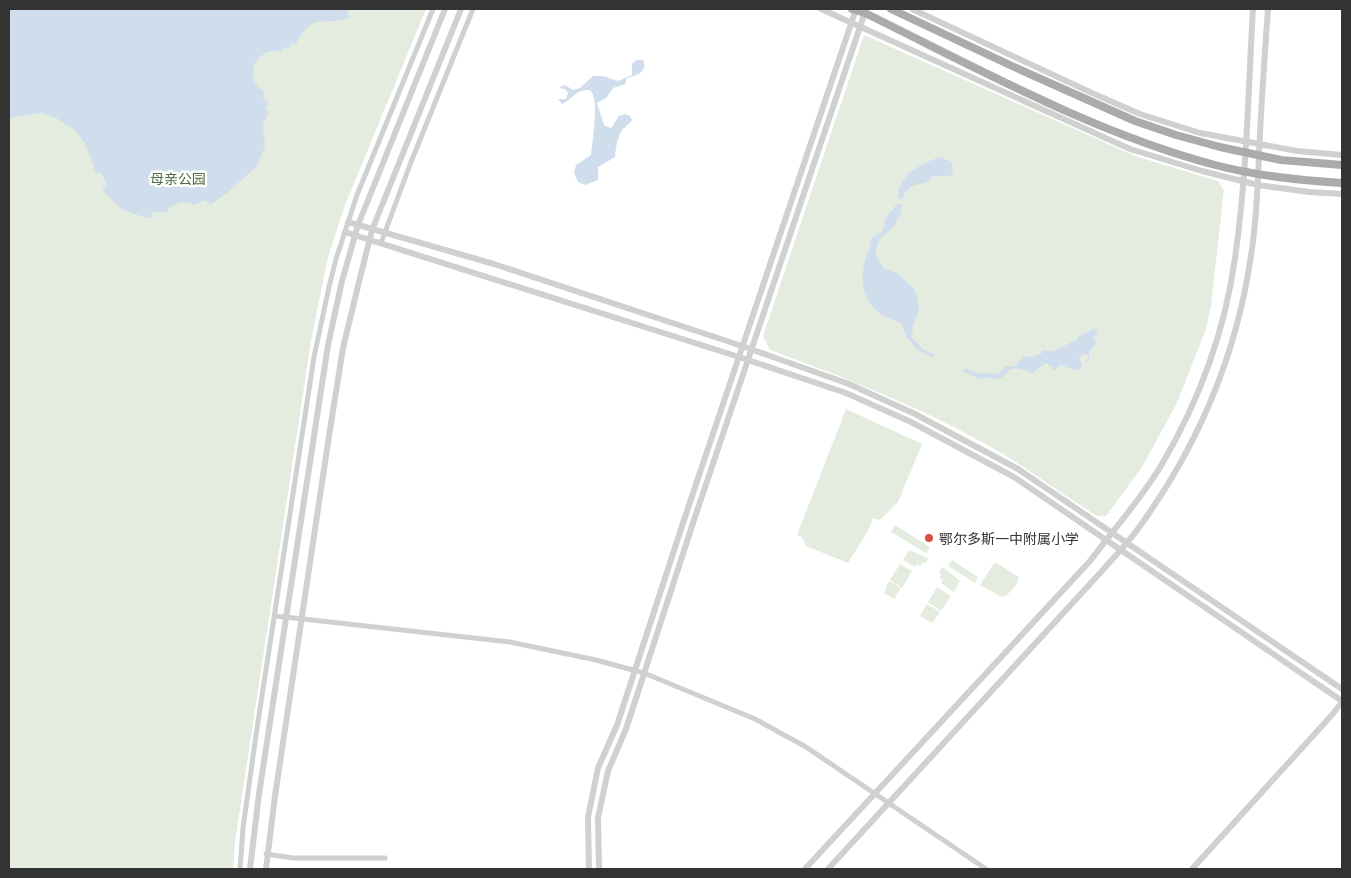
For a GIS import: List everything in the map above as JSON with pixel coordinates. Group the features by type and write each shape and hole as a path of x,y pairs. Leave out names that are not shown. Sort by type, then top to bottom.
{"main road":[{"path":"854,9 865,11 1079,117 1122,135 1173,152 1243,171 1282,178 1342,184"},
{"path":"891,9 1135,121 1176,135 1281,160 1342,165"}],"street":[{"path":"240,869 243,828 314,357 329,287 348,222 375,149 433,9"},
{"path":"250,869 259,794 328,345 354,235 445,9"},
{"path":"266,869 266,854 343,348 372,230 461,9"},
{"path":"381,243 411,162 473,9"},
{"path":"821,9 1130,149 1202,171 1258,185 1309,192 1342,194"},
{"path":"589,869 588,817 598,768 617,725 742,346 852,23 854,9"},
{"path":"912,9 1140,114 1200,133 1297,151 1342,155"},
{"path":"805,869 1090,561 1162,464 1189,412 1210,362 1224,312 1235,259 1243,181 1253,9"},
{"path":"828,869 1140,527 1176,472 1204,418 1224,367 1239,316 1250,262 1258,185 1268,9"},
{"path":"599,869 598,818 608,771 626,729 865,11"},
{"path":"348,222 494,264 752,349 849,384 915,414 1018,469 1342,689"},
{"path":"345,232 748,360 846,393 911,422 1014,477 1342,701 1331,716 1192,869"},
{"path":"276,616 510,642 596,660 644,673 755,719 806,747 986,869"},
{"path":"266,854 293,858 385,858"}],"green space":[{"name":"母亲公园","path":"9,9 426,9 345,205 328,257 311,341 235,842 233,869 9,869"},
{"path":"864,35 1135,156 1218,181 1224,190 1211,306 1206,329 1176,405 1142,467 1106,516 1097,516 1008,457 921,411 862,385 770,350 763,336"},
{"path":"846,409 922,444 898,502 880,520 873,518 868,531 848,563 806,546 802,537 797,535"},
{"path":"895,525 930,547 926,553 891,532"},
{"path":"909,550 928,558 925,564 923,562 920,566 916,564 915,567 903,560"},
{"path":"952,560 978,577 975,583 948,566"},
{"path":"995,562 1019,577 1013,589 1002,597 980,585"},
{"path":"900,564 912,571 902,588 890,580"},
{"path":"943,567 960,581 954,592 941,583 943,580 939,578 941,574 939,572"},
{"path":"889,581 901,588 894,599 884,593"},
{"path":"937,587 951,596 941,611 928,602"},
{"path":"927,604 940,612 933,622 920,616"}],"water":[{"path":"9,9 350,9 347,14 351,17 314,23 303,33 296,44 291,43 289,48 284,47 282,51 272,51 264,54 254,65 254,80 264,92 263,99 268,102 266,109 269,111 263,126 265,146 257,166 227,193 210,205 206,200 194,205 182,202 172,206 166,212 151,212 152,218 129,212 108,196 102,189 107,186 101,172 96,173 85,143 75,130 58,119 42,113 9,118"},
{"path":"637,60 643,60 643,70 635,76 627,78 625,84 613,88 606,98 597,103 604,125 611,128 619,116 625,114 630,116 632,120 619,135 615,157 598,167 598,180 585,185 578,182 574,173 576,165 591,155 595,102 590,90 585,90 577,93 562,104 558,99 566,99 568,93 560,87 565,85 573,90 580,88 593,76 603,76 618,81 632,75 632,64"},
{"path":"940,157 952,162 953,172 950,176 933,176 927,182 911,186 902,199 898,199 900,186 908,175 923,164"},
{"path":"897,204 902,204 901,213 893,227 879,240 875,253 883,268 897,273 913,288 917,295 919,309 913,326 912,338 924,350 934,354 934,358 917,350 906,336 902,324 875,309 866,296 864,288 864,264 871,239 882,232 886,218"},
{"path":"1094,328 1098,334 1093,337 1096,343 1089,351 1089,357 1086,354 1079,357 1082,367 1079,370 1061,365 1053,370 1048,364 1044,364 1033,373 1012,368 999,379 985,377 979,379 963,371 965,368 978,373 999,374 1006,366 1015,366 1024,357 1035,356 1042,353 1043,350 1052,352 1078,339 1078,337"}],"place":[{"name":"鄂尔多斯一中附属小学","path":"929,538"}]}
